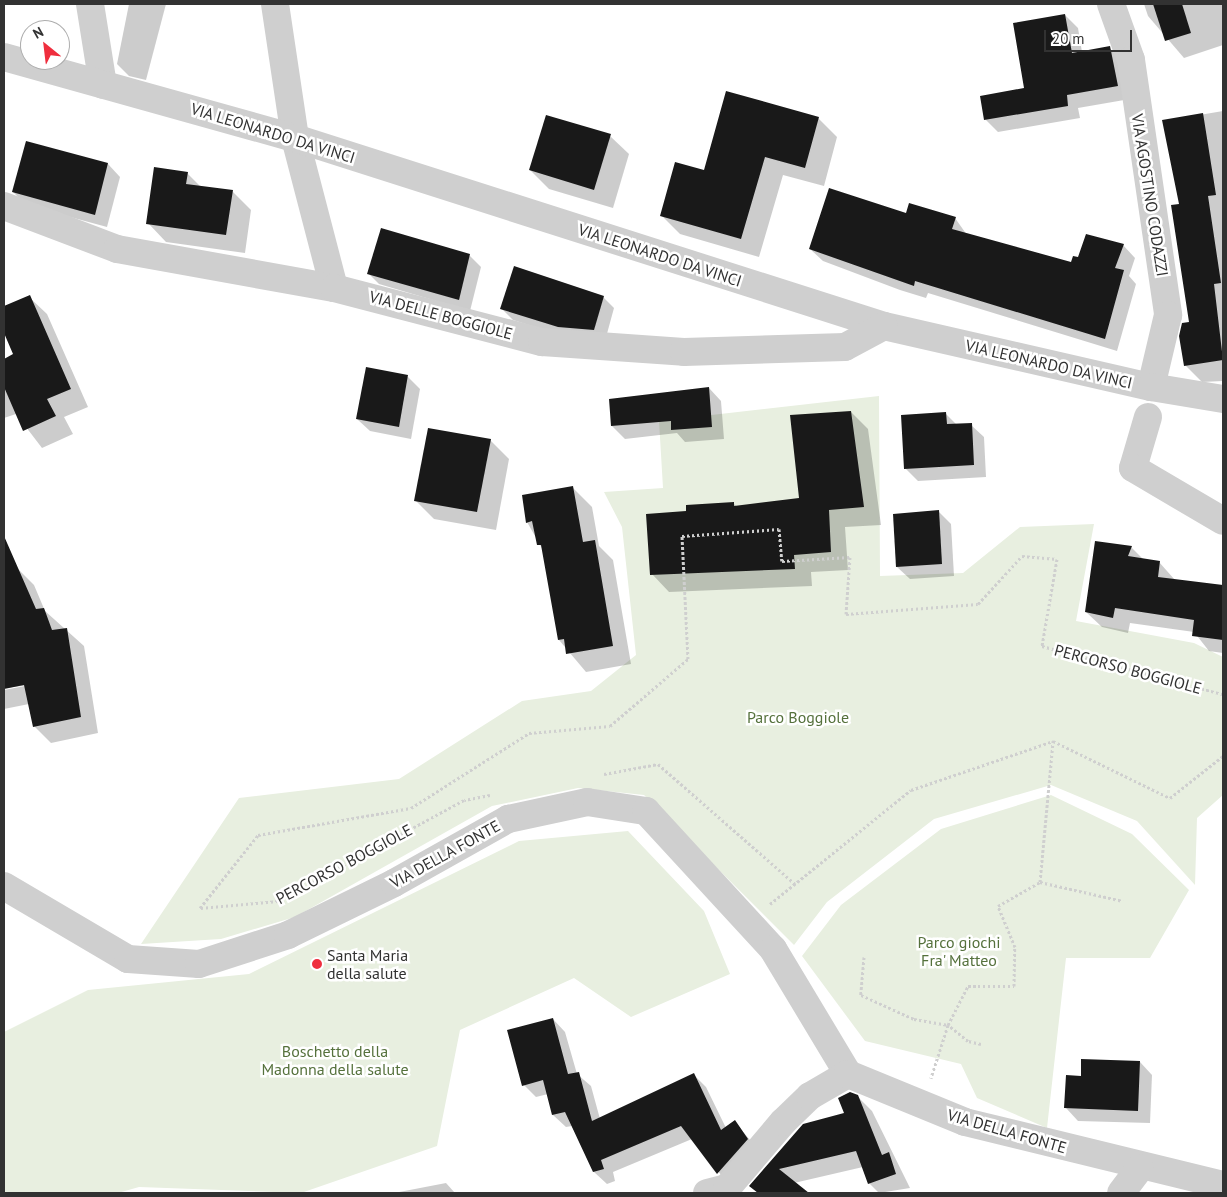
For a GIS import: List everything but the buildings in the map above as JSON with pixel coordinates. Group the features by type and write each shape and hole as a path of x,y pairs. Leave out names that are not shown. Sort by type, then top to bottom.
{"street":[{"path":"90,4 103,84"},
{"path":"275,4 295,138 334,288"},
{"name":"VIA AGOSTINO CODAZZI","path":"1111,4 1131,60 1168,315 1152,387"},
{"name":"VIA LEONARDO DA VINCI","path":"4,57 295,138 884,326 1152,387 1223,399"},
{"name":"VIA DELLE BOGGIOLE","path":"4,206 117,249 334,288 561,343 684,352 846,347 884,326"},
{"path":"1148,417 1133,468 1223,521"},
{"name":"VIA DELLA FONTE","path":"4,886 128,959 199,964 288,935 394,883 508,819 587,802 646,811 773,949 848,1074 965,1122 1140,1168 1223,1184"},
{"path":"707,1193 727,1188 783,1122 810,1096 848,1074"},
{"path":"1121,1193 1140,1168"}],"path":[{"name":"PERCORSO BOGGIOLE","path":"493,794 464,800 278,901 200,908 258,835 411,808 529,733 610,726 688,659 682,536 779,529 782,561 850,557 846,614 978,604 1022,556 1057,559 1042,646 1223,694"},
{"path":"1040,882 1053,741"},
{"path":"600,775 658,764 795,884 911,790 1053,741 1170,798 1223,756"},
{"path":"922,1104 948,1025 968,986 1014,986 1015,947 998,906 1040,882 1123,901"},
{"path":"864,957 860,994 914,1019 948,1025 968,1041 981,1044"}],"green space":[{"name":"Parco Boggiole","path":"879,396 880,576 963,573 1020,527 1094,524 1076,621 1194,643 1223,657 1223,795 1197,818 1195,885 1137,821 1051,785 934,819 827,902 794,945 644,795 578,788 492,806 295,917 221,939 141,944 239,798 399,779 522,701 591,691 636,655 622,527 604,492 663,488 659,421"},
{"name":"Parco giochi Fra' Matteo","path":"1051,795 1132,834 1189,890 1150,958 1066,958 1047,1128 977,1098 961,1064 865,1041 802,956 841,905 941,829"},
{"name":"Boschetto della Madonna della salute","path":"628,831 704,911 730,974 631,1017 574,978 460,1030 437,1146 301,1193 139,1187 118,1193 4,1193 4,1032 88,990 249,974 519,841"}],"place":[{"name":"Santa Maria della salute","path":"317,964"}]}
